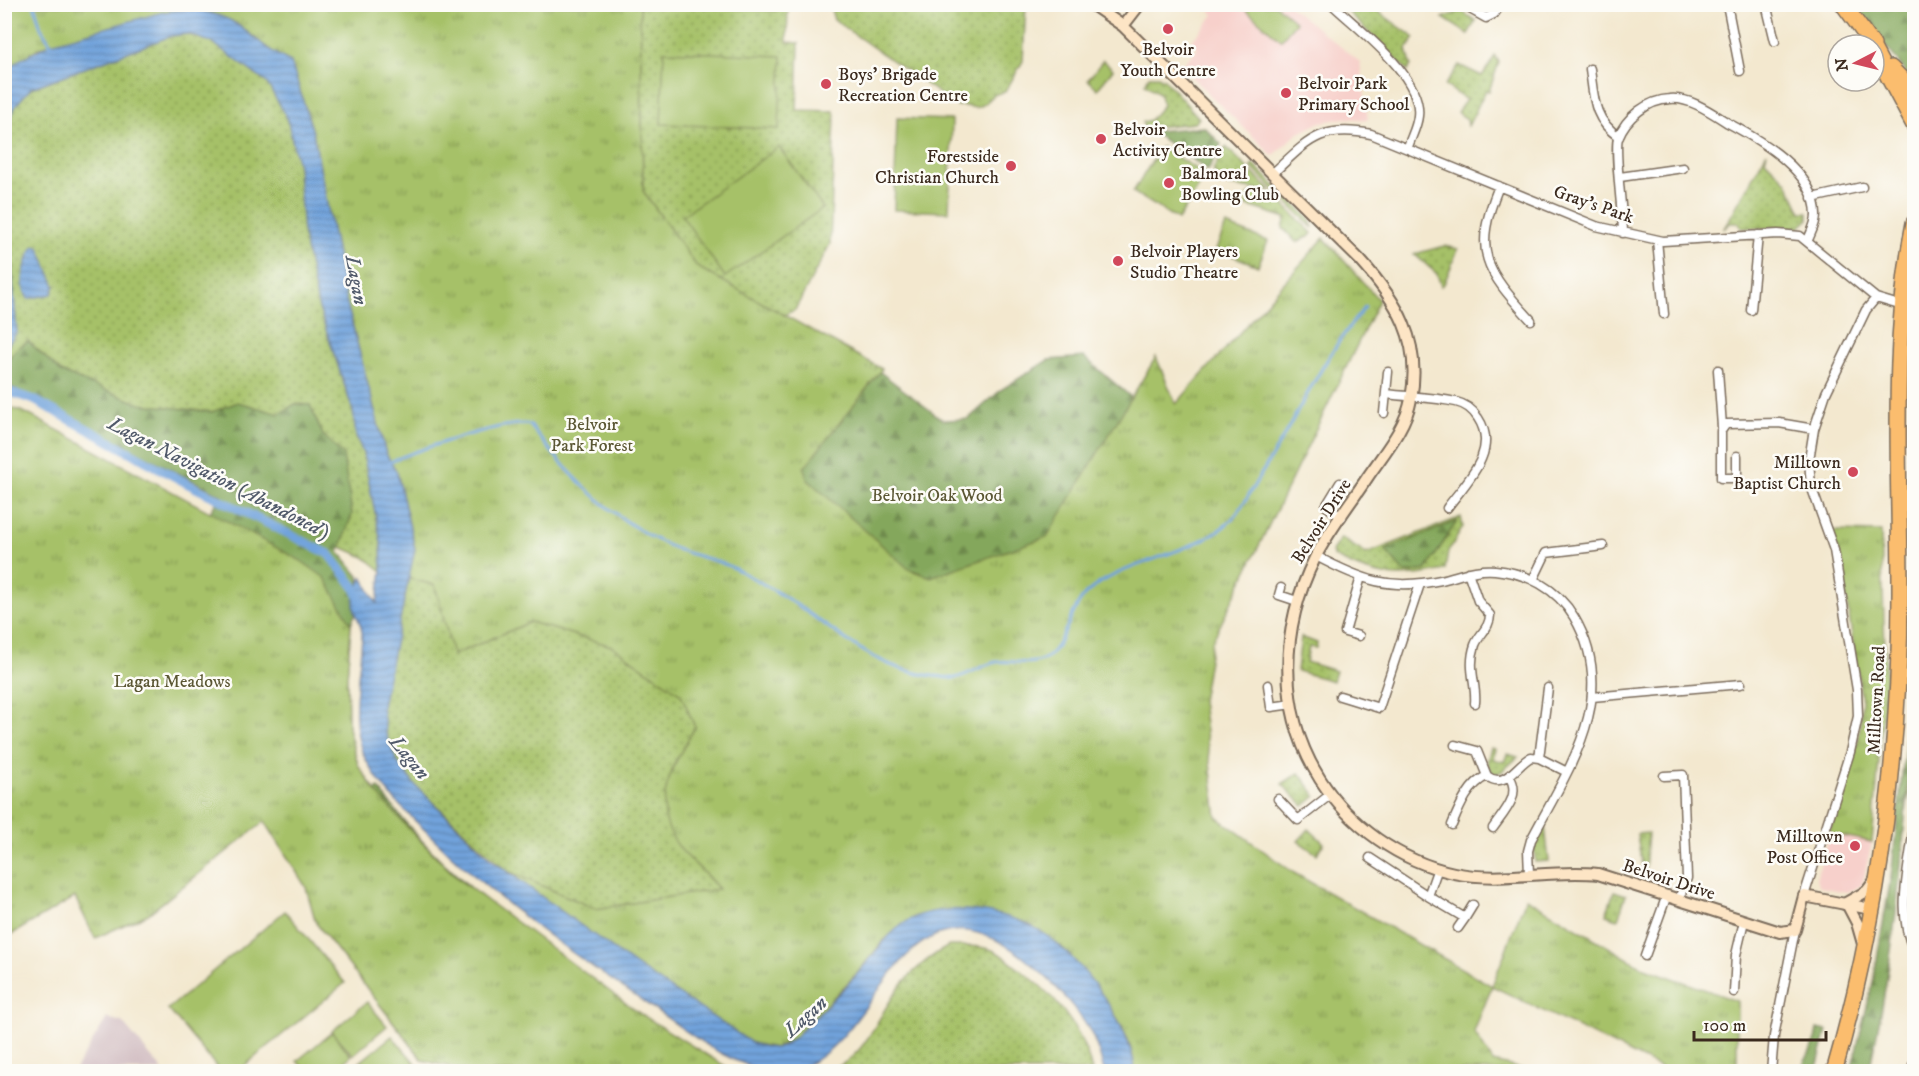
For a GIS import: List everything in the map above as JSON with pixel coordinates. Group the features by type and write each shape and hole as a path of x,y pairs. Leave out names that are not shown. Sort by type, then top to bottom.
{"highway":[{"path":"1843,4 1864,33"},
{"path":"1886,61 1914,92"},
{"path":"1886,72 1914,125"},
{"name":"Milltown Road","path":"1834,1071 1864,950 1877,879 1893,757 1900,591 1896,432 1903,326 1914,223"},
{"name":"Milltown Road","path":"1905,307 1914,282"}],"street":[{"name":"Belvoir Drive","path":"1091,4 1123,26 1360,260 1394,301 1410,346 1412,397 1402,423 1316,556 1297,601 1287,650 1292,704 1303,746 1312,766 1331,794 1357,824 1371,834 1415,861 1438,868 1493,878 1571,871 1598,874 1780,932 1796,930"},
{"path":"1123,26 1140,4"},
{"path":"1332,4 1404,73 1414,88 1419,115 1408,147"},
{"path":"1461,4 1486,18 1494,14 1501,4"},
{"path":"1727,4 1740,71"},
{"path":"1766,4 1775,41"},
{"path":"1590,69 1598,114 1603,124 1619,137"},
{"path":"1623,233 1617,152 1619,137 1627,123 1648,104 1680,99 1713,114 1773,148 1799,177 1812,198 1816,213 1815,224 1808,240 1876,298 1905,307"},
{"name":"Gray's Park","path":"1272,174 1293,153 1325,133 1348,129 1371,134 1408,147 1596,226 1623,233 1657,240 1758,235 1789,235 1808,240"},
{"path":"1620,177 1683,168"},
{"path":"1499,186 1487,218 1483,240 1484,251 1493,273 1531,320"},
{"path":"1812,198 1862,187"},
{"path":"1751,310 1758,235"},
{"path":"1657,240 1664,314"},
{"path":"1771,1071 1774,1036 1804,896 1850,752 1858,716 1857,690 1833,550 1812,486 1809,459 1814,429 1826,393 1866,310 1876,298"},
{"path":"1718,370 1722,427 1721,478 1737,478 1737,456"},
{"path":"1384,413 1388,372"},
{"path":"1386,394 1456,402 1471,410 1481,423 1485,440 1483,457 1459,498 1447,507"},
{"path":"1722,427 1726,424 1779,423 1814,429"},
{"path":"1340,483 1326,506 1342,517"},
{"path":"1533,580 1546,553 1602,546"},
{"path":"1316,556 1361,577 1395,585 1420,584 1468,572 1492,569 1533,580 1558,597 1579,626 1590,654 1592,697 1585,732 1531,840 1528,851 1529,874"},
{"path":"1468,572 1478,601 1490,615 1488,626 1473,651 1471,674 1476,694 1475,703"},
{"path":"1359,636 1345,632 1361,577"},
{"path":"1340,696 1379,708 1420,584"},
{"path":"1281,588 1279,596 1297,601"},
{"path":"1898,674 1914,676"},
{"path":"1592,697 1741,684"},
{"path":"1268,685 1271,707 1292,704"},
{"path":"1539,758 1548,688"},
{"path":"1455,744 1477,751 1487,776 1495,781 1509,776 1526,760 1539,758 1567,772"},
{"path":"1664,776 1683,775 1687,878 1680,899"},
{"path":"1452,825 1463,802 1480,779 1487,776"},
{"path":"1493,828 1514,795 1514,786 1509,776"},
{"path":"1278,800 1299,820 1331,794"},
{"path":"1914,826 1904,917 1914,950"},
{"path":"1370,858 1465,918"},
{"path":"1428,896 1438,868"},
{"path":"1845,904 1867,891 1877,879"},
{"path":"1645,956 1667,895"},
{"path":"1804,896 1871,909"},
{"path":"1845,904 1862,934 1864,950"},
{"path":"1458,928 1473,905"},
{"path":"1734,992 1737,947 1744,921"}],"shaded area":[{"name":"Belvoir Park Primary School","path":"1214,5 1288,5 1360,62 1368,120 1345,118 1321,122 1297,134 1273,156 1181,67 1198,48 1191,42 1214,15 1210,11"},
{"path":"1829,833 1872,842 1862,885 1847,892 1821,887 1816,880"},
{"path":"107,1018 122,1022 163,1071 74,1071"}],"green space":[{"path":"658,4 776,4 776,11"},
{"name":"Belvoir Park Forest","path":"5,5 640,5 643,191 697,267 882,369 804,468 807,479 910,570 931,577 1047,537 1156,357 1176,404 1324,238 1379,300 1212,642 1202,701 1217,817 1294,873 1492,986 1474,1032 1493,1062 1531,1071 1135,1071 1132,1053 1118,1020 1097,988 1061,946 916,916 883,941 858,972 794,1038 775,1048 752,1043 635,965 507,871 596,909 719,889 683,852 672,836 666,820 664,805 666,789 678,758 695,727 681,694 612,646 530,622 453,655 435,585 407,578 415,549 397,472 386,454 346,300 313,132 291,62 274,53 232,21 211,12 38,48 5,73"},
{"path":"640,5 788,5 787,42 799,43 797,110 834,111 835,116 830,244 795,310 784,315 697,267 643,191"},
{"path":"1026,5 1023,61 1005,92 996,94 985,104 975,108 957,106 834,20 830,6"},
{"path":"1240,5 1276,5 1296,22 1281,40"},
{"path":"1369,5 1415,38 1407,49 1411,65 1408,71 1344,8"},
{"path":"1855,5 1914,5 1914,81 1886,46 1886,33 1876,33"},
{"path":"1461,11 1476,21 1468,34 1443,18"},
{"path":"187,34 213,43 267,83 287,118 298,165 303,234 318,305 353,411 356,436 363,453 381,542 382,571 364,557 221,494 35,393 5,388 4,349 17,332 4,172 5,131 16,105 31,88 171,36"},
{"path":"664,51 782,56 779,129 661,124"},
{"path":"1495,56 1499,62 1489,91 1486,90 1468,126 1467,119 1457,112 1466,100 1445,85 1459,65 1482,76"},
{"path":"1103,60 1113,69 1098,89 1088,80"},
{"path":"1149,76 1164,79 1199,118 1195,123 1146,128 1143,126 1143,122 1150,120 1163,105 1159,93 1145,84"},
{"path":"897,118 952,120 949,212 894,210"},
{"path":"1204,127 1221,144 1208,171 1157,135 1156,131"},
{"path":"779,147 823,208 725,277 682,216"},
{"name":"Balmoral Bowling Club","path":"1161,147 1206,175 1178,220 1133,192"},
{"path":"1226,147 1271,191 1212,185 1215,173 1213,170"},
{"path":"1767,152 1765,160 1787,182 1801,212 1808,212 1808,220 1799,228 1741,228 1739,223 1729,223 1723,230"},
{"path":"1253,164 1309,218 1313,228 1251,167"},
{"path":"1249,194 1274,195 1312,233 1309,237 1296,242 1283,228 1286,218 1245,205"},
{"path":"1226,225 1268,241 1258,266 1216,249"},
{"path":"1444,246 1458,249 1444,284 1441,286 1437,274 1414,254"},
{"name":"Lagan Meadows","path":"28,341 61,372 140,404 212,412 238,402 279,414 295,404 310,405 323,435 343,455 352,514 339,552 359,576 360,603 351,624 347,677 348,728 358,765 375,790 379,788 427,846 452,871 507,917 663,1030 733,1071 471,1072 423,1060 316,923 306,887 265,821 148,914 95,938 75,897 5,938 205,520 221,495 5,384 9,358 16,349"},
{"name":"Belvoir Oak Wood","path":"1084,357 1145,409 1068,534 1041,539 931,577 907,568 808,484 801,465 880,372 943,420 968,419 1002,389 1048,360"},
{"name":"Lagan Meadows","path":"5,406 24,412 301,561 325,578 351,624 347,677 348,728 358,765 375,791 458,879 639,1013 733,1071 471,1072 423,1060 316,923 306,887 265,821 148,914 95,938 75,897 5,938"},
{"path":"1461,517 1463,527 1448,552 1445,570 1414,575 1388,575 1362,569 1333,556 1332,551 1341,538 1366,554"},
{"path":"1457,521 1426,570 1405,573 1385,550"},
{"path":"1831,531 1881,532 1886,679 1872,842 1829,833 1859,737 1862,701 1846,596"},
{"path":"407,578 435,585 454,655 530,622 612,646 681,694 695,727 672,768 681,849 719,889 596,909 507,871 414,784 396,760 386,734 382,706"},
{"path":"1914,598 1914,663 1910,655 1911,604"},
{"path":"1301,637 1317,643 1316,648 1309,647 1306,662 1336,671 1333,681 1297,671"},
{"path":"1914,689 1914,763 1906,812 1910,747 1905,747 1910,697"},
{"path":"1905,747 1910,747 1904,830 1885,990 1869,1071 1851,1071 1873,982 1891,877"},
{"path":"1491,748 1495,749 1493,759 1505,762 1508,754 1518,757 1501,772 1493,774 1487,762"},
{"path":"1299,773 1316,796 1304,806 1282,784"},
{"path":"1545,827 1549,861 1535,862 1534,845"},
{"path":"1309,829 1324,843 1317,854 1298,841"},
{"path":"1648,833 1645,872 1643,874 1637,834"},
{"path":"1614,891 1626,895 1618,919 1606,915"},
{"path":"1526,898 1642,967 1737,1001 1737,1071 1667,1071 1492,986"},
{"path":"285,911 345,983 238,1071 220,1071 168,1009"},
{"path":"949,946 990,949 1031,978 1055,1000 1074,1026 1092,1071 829,1071 843,1064 864,1044 893,995 907,978 918,967"},
{"path":"367,1002 387,1026 353,1055 332,1031"},
{"path":"1818,1029 1827,1031 1816,1071 1800,1071 1816,1040"},
{"path":"332,1032 351,1056 333,1071 306,1071 297,1061"},
{"path":"392,1036 422,1071 349,1071"}],"water":[{"path":"188,9 228,19 291,62 313,132 346,300 386,454 397,472 415,549 382,706 386,734 396,760 414,784 492,860 635,965 752,1043 775,1048 790,1041 847,985 885,940 908,920 929,912 971,910 1013,918 1043,933 1061,947 1079,965 1111,1008 1123,1030 1135,1071 1104,1071 1089,1028 1049,980 1034,966 1001,943 985,935 968,931 939,934 914,949 892,972 851,1026 829,1050 804,1066 775,1071 740,1062 707,1045 534,925 481,882 395,800 379,781 366,760 360,745 356,714 362,633 354,609 354,598 362,577 377,603 382,571 381,542 363,453 356,436 353,411 318,305 303,234 298,165 287,118 267,83 213,43 188,34 171,36 31,88 16,105 5,131 5,73 19,60 51,43 163,12"},
{"path":"4,172 17,332 5,349 4,349"},
{"path":"34,246 39,247 55,286 52,294 28,299 23,279 28,258"}],"waterway":[{"path":"34,4 41,28 52,46"},
{"path":"388,463 416,451 482,431 503,426 530,425 591,493 645,533 672,547 719,562 745,574 794,603 869,654 889,664 911,672 955,678 996,662 1026,663 1044,659 1057,646 1082,598 1089,591 1120,572 1195,543 1212,535 1227,524 1244,503 1335,348 1365,307"},
{"name":"Lagan Navigation (Abandoned)","path":"4,390 34,400 190,485 329,554 354,586 362,603"}],"place":[{"name":"Belvoir Youth Centre","path":"1168,29"},
{"name":"Boys' Brigade Recreation Centre","path":"826,84"},
{"name":"Belvoir Park Primary School","path":"1286,93"},
{"name":"Belvoir Activity Centre","path":"1101,139"},
{"name":"Forestside Christian Church","path":"1011,166"},
{"name":"Balmoral Bowling Club","path":"1169,183"},
{"name":"Belvoir Players Studio Theatre","path":"1118,261"},
{"name":"Milltown Baptist Church","path":"1853,472"},
{"name":"Milltown Post Office","path":"1855,846"}],"water label":[{"name":"Lagan","path":"357,280"},
{"name":"Lagan","path":"410,757"},
{"name":"Lagan","path":"805,1016"}]}
